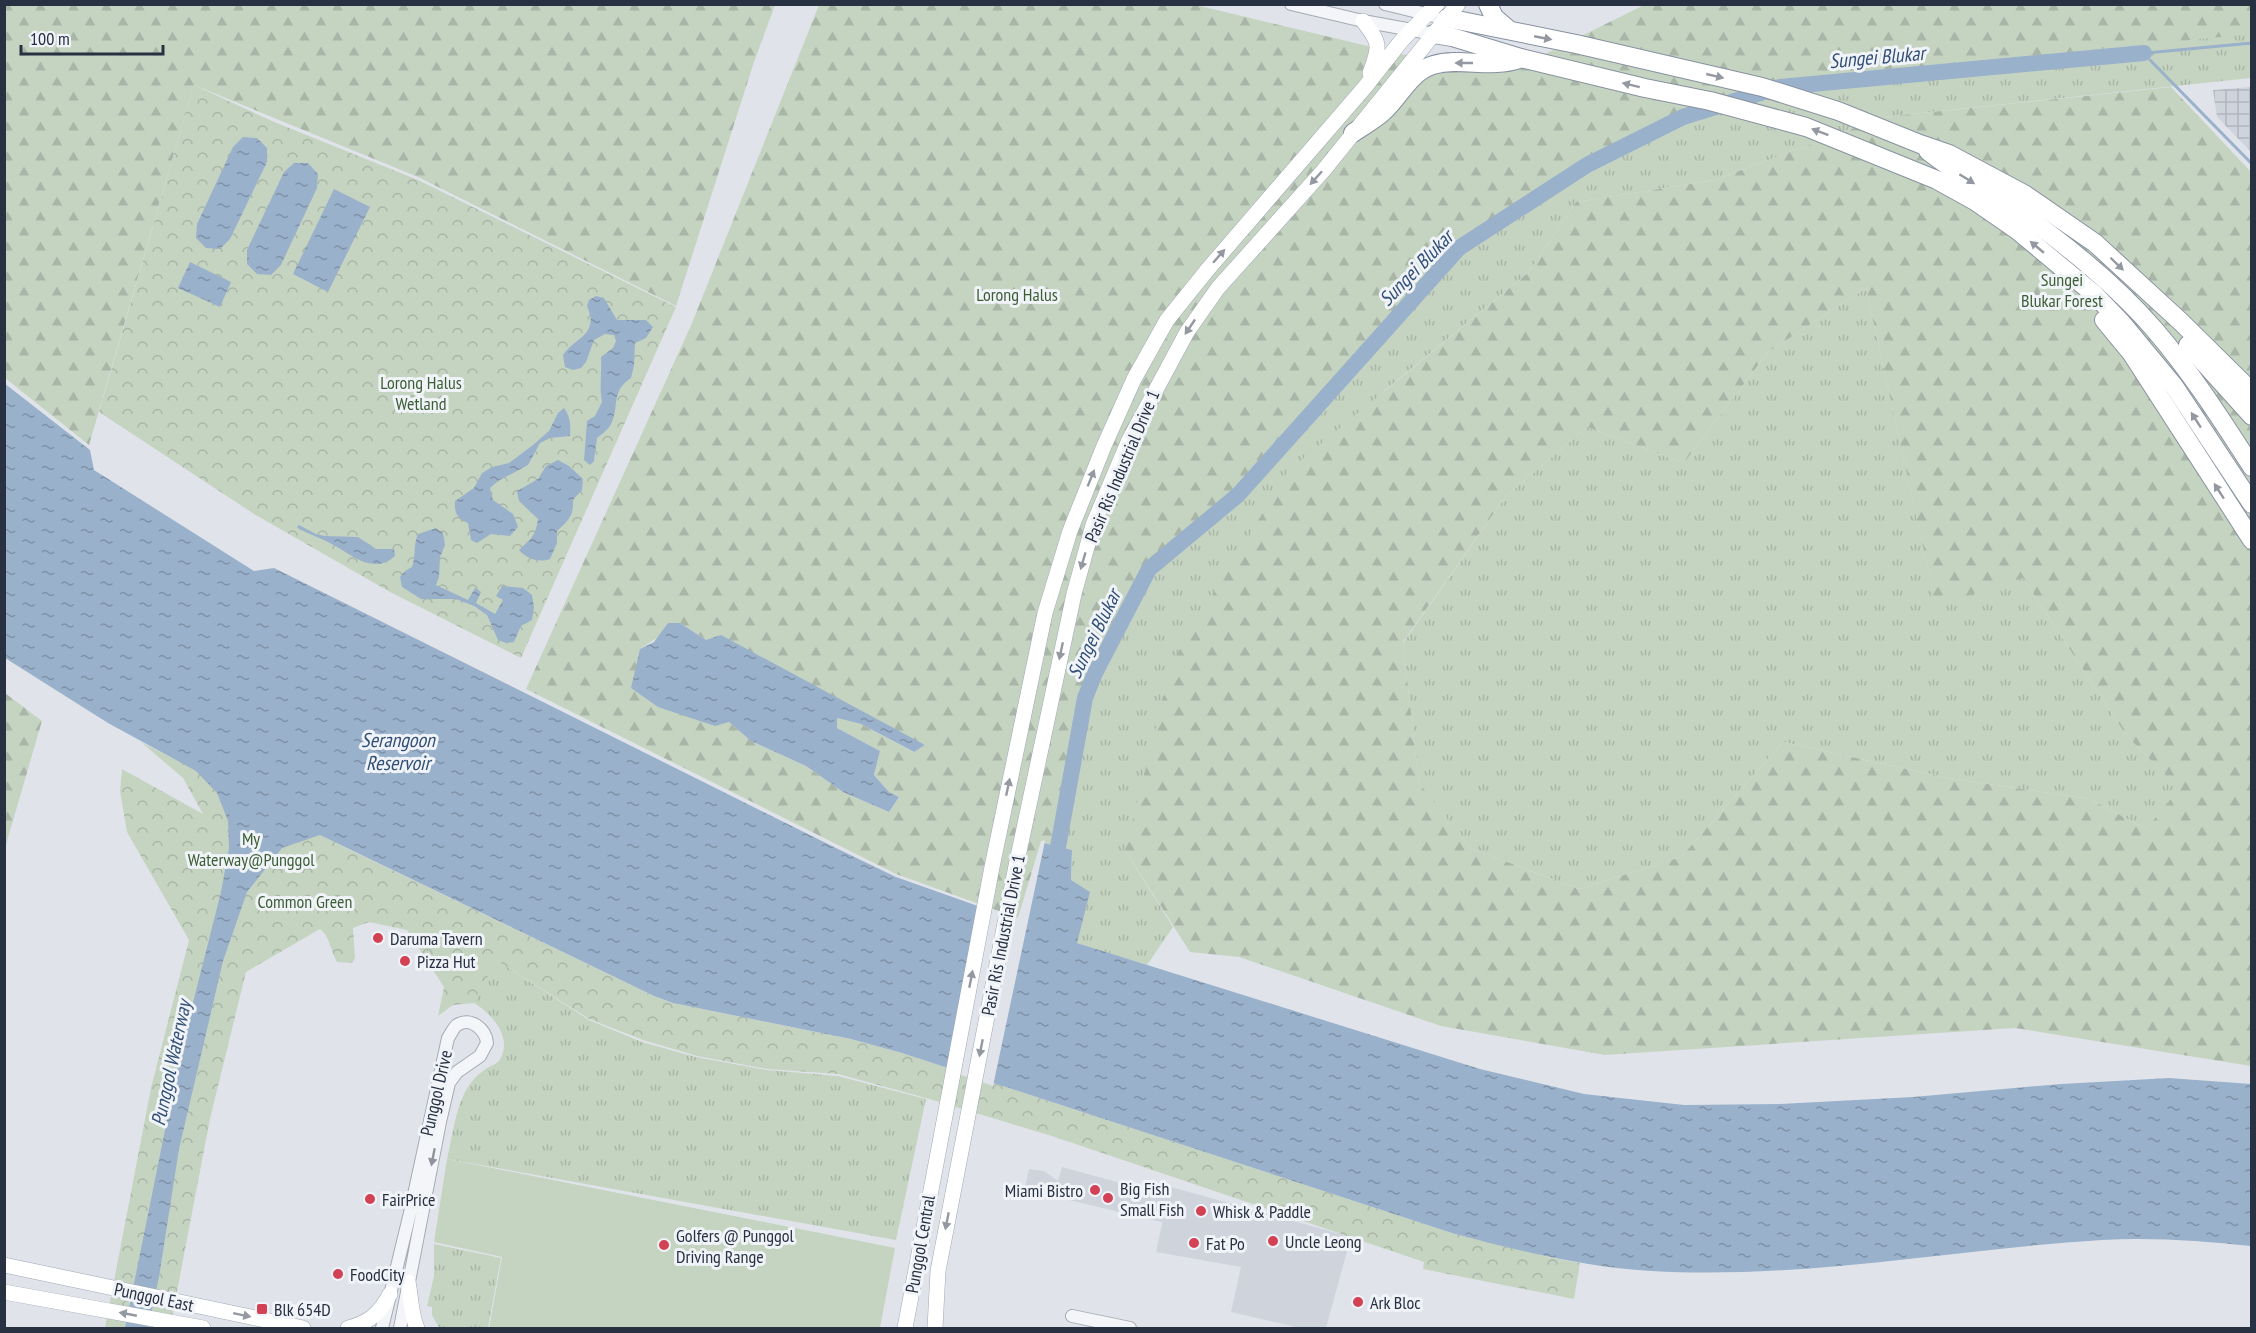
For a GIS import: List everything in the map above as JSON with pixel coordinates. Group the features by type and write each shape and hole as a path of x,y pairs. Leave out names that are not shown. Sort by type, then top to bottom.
{"highway":[{"path":"1488,4 1494,17 1511,32"},
{"path":"1443,10 1511,32 1576,44 1762,87 1838,111 1949,154 2024,194 2095,243 2180,321 2252,392"},
{"path":"1434,34 1452,37 1521,58 1747,110 1806,127 1937,180 1974,201 2017,230 2094,294 2141,344 2174,386 2252,504"},
{"path":"1353,133 1383,112 1421,70 1445,63 1504,64 1521,58"},
{"path":"1920,144 1949,168 2041,226 2108,282 2153,328 2209,400 2252,467"},
{"path":"2061,266 2132,354 2252,540"},
{"path":"2140,285 2171,327 2252,416"}],"main road":[{"name":"Pasir Ris Industrial Drive 1","path":"936,1160 992,867 1045,613 1070,531 1104,446 1134,379 1167,320 1412,30 1443,10"},
{"name":"Pasir Ris Industrial Drive 1","path":"958,1164 1016,866 1074,594 1093,525 1129,440 1187,332 1218,288 1323,171 1434,34 1443,10"},
{"path":"1363,21 1378,40 1379,51 1365,87"},
{"name":"Punggol Central","path":"905,1329 936,1160"},
{"name":"Punggol Central","path":"935,1329 938,1271 958,1164"},
{"name":"Punggol East","path":"4,1265 303,1329"},
{"path":"408,1282 413,1304 413,1321 417,1329"},
{"name":"Punggol East","path":"4,1292 95,1307 203,1329"},
{"path":"348,1329 367,1322 376,1315 383,1308 390,1294"}],"street":[{"path":"1291,4 1363,21 1434,34"},
{"path":"1385,4 1443,10"},
{"name":"Punggol Drive","path":"382,1329 410,1214 448,1038 457,1025 474,1024 484,1032 487,1043 480,1056 457,1072 449,1083 400,1329"},
{"path":"1072,1316 1130,1329"}],"shaded area":[{"path":"2252,87 2251,152 2217,117 2213,90"},
{"path":"1062,1167 1168,1196 1171,1187 1351,1237 1326,1328 1300,1328 1231,1312 1241,1267 1156,1252 1164,1214 1162,1222 1025,1187 1029,1169 1044,1171 1058,1181"}],"green space":[{"path":"4,5 775,5 754,62 676,306 418,177 194,85 89,445 5,378"},
{"name":"Lorong Halus","path":"819,5 1196,5 1460,68 1513,70 1644,5 2251,5 2251,34 1781,80 1682,109 1583,159 1457,241 1233,490 1142,565 1086,673 1079,694 1053,844 1041,841 1018,918 896,874 526,689 692,323","holes":["680,623 706,640 925,745 913,752 861,724 837,718 837,728 880,751 874,775 889,792 899,797 889,812 843,792 806,766 751,741 729,722 658,707 640,649"]},
{"path":"2251,15 2251,78 1883,117 1715,180 1576,202 1529,272 1383,392 1125,850 1173,927 1147,965 1077,943 1071,881 1072,850 1044,843 1058,688 1112,579 1370,313 1541,167 1760,73"},
{"name":"Lorong Halus Wetland","path":"194,85 272,121 418,180 676,307 521,658 390,592 254,514 99,412"},
{"name":"Sungei Blukar Forest","path":"2171,87 2251,172 2251,1066 2015,1028 1605,1055 1441,1026 1239,957 1190,952 1125,850 1173,661 1288,471 1529,272 1576,202 1715,180 1883,117","holes":["1866,288 1936,606 2023,578 2126,735 2179,789 2146,829 2090,799 1948,778 1783,742 1681,857 1579,889 1470,848 1419,783 1403,642 1506,496 1587,427 1684,463 1768,352"]},
{"path":"1866,288 1936,605 2023,578 2126,735 2180,789 2146,829 2090,799 1948,778 1783,742 1681,857 1579,889 1470,848 1419,784 1403,643 1506,496 1587,427 1684,463 1768,352"},
{"path":"5,693 42,721 5,848"},
{"path":"141,742 340,845 654,996 673,1003 851,1039 902,1053 1455,1234 1580,1263 1574,1299 1423,1269 1424,1262 1055,1137 926,1098 838,1074 767,1069 697,1056 643,1040 589,1019 496,960 474,1003 453,1005 438,1016 444,987 407,930 369,922 353,928 355,958 352,963 337,962 328,939 320,929 246,972 210,1119 170,1328 105,1328 151,1088 189,940 127,832 120,791 122,769 203,814 183,778"},
{"path":"495,959 589,1020 642,1042 696,1057 767,1070 838,1076 926,1099 896,1240 447,1159 456,1116 465,1092 477,1076 499,1061 503,1052 504,1044 499,1028 488,1013 474,1003"},
{"name":"Golfers @ Punggol Driving Range","path":"447,1159 895,1248 880,1328 489,1328 502,1257 434,1242"},
{"path":"434,1244 501,1258 488,1328 439,1328 432,1315 432,1307 427,1306 434,1276"}],"water":[{"path":"243,137 257,138 267,148 267,162 230,239 220,249 206,248 196,238 197,224 233,147"},
{"path":"294,163 308,163 318,174 317,188 281,265 271,275 257,274 247,264 247,250 284,172"},
{"path":"334,189 370,207 328,292 293,274"},
{"path":"190,262 231,282 220,307 178,288"},
{"path":"596,296 604,298 617,320 646,320 653,327 646,338 635,343 631,378 620,389 614,417 607,430 597,438 594,461 590,465 584,460 587,421 595,416 602,402 601,357 613,348 616,341 614,335 605,334 594,340 586,362 581,368 573,370 565,367 563,355 588,330 590,316 587,306 589,300"},
{"name":"Serangoon Reservoir","path":"4,383 90,450 94,470 254,571 274,568 896,877 1020,921 1044,843 1072,850 1071,880 1090,892 1077,943 1480,1069 1584,1094 1684,1105 1780,1104 1913,1097 2061,1084 2169,1078 2251,1084 2251,1246 2177,1240 2102,1240 1820,1268 1707,1273 1626,1269 1552,1257 1455,1234 902,1053 851,1039 673,1003 654,996 320,835 282,848 247,892 223,961 179,1149 159,1277 148,1328 125,1328 182,1046 221,892 229,848 228,821 217,793 196,771 108,723 5,658"},
{"path":"564,408 570,421 570,436 550,438 540,443 528,465 498,481 490,488 493,500 513,514 518,527 510,536 491,534 477,543 471,540 468,523 457,515 455,501 474,488 482,473 492,467 509,463 533,445 549,431 558,413"},
{"path":"558,460 569,466 583,479 582,490 573,500 570,518 557,531 557,543 550,559 542,561 526,556 519,550 534,534 538,519 519,501 517,491 538,479 546,466"},
{"path":"299,525 325,536 358,537 376,549 394,549 395,556 387,562 370,564 299,529 297,527"},
{"path":"436,528 443,533 445,545 440,557 439,577 436,585 468,600 475,588 481,592 476,603 495,614 503,600 496,596 502,586 523,588 532,595 534,607 532,620 521,626 514,642 506,643 498,640 487,615 474,606 456,599 421,599 402,587 400,577 412,567 418,534"},
{"path":"668,623 680,623 706,640 721,635 925,745 914,752 861,724 837,718 837,728 880,751 874,775 889,792 899,797 889,812 843,792 806,766 751,741 729,722 715,726 658,707 631,688 640,649 654,642"}],"pier":[{"path":"1043,840 1045,841 993,1086 949,1071 981,905 1018,918"}],"waterway":[{"path":"2146,53 2252,43"},
{"name":"Sungei Blukar","path":"1058,847 1085,698 1095,673 1149,569 1238,495 1459,248 1587,165 1683,117 1780,87 2144,53"},
{"path":"2150,60 2252,164"}],"place":[{"name":"Daruma Tavern","path":"378,938"},
{"name":"Pizza Hut","path":"405,961"},
{"name":"Miami Bistro","path":"1095,1190"},
{"name":"Big Fish Small Fish","path":"1108,1198"},
{"name":"FairPrice","path":"370,1199"},
{"name":"Whisk & Paddle","path":"1201,1211"},
{"name":"Uncle Leong","path":"1273,1241"},
{"name":"Fat Po","path":"1194,1243"},
{"name":"Golfers @ Punggol Driving Range","path":"664,1245"},
{"name":"FoodCity","path":"338,1274"},
{"name":"Ark Bloc","path":"1358,1302"},
{"name":"Blk 654D","path":"262,1309"}],"park label":[{"name":"My Waterway@Punggol","path":"251,848"},
{"name":"Common Green","path":"305,901"}],"water label":[{"name":"Punggol Waterway","path":"171,1063"}]}
